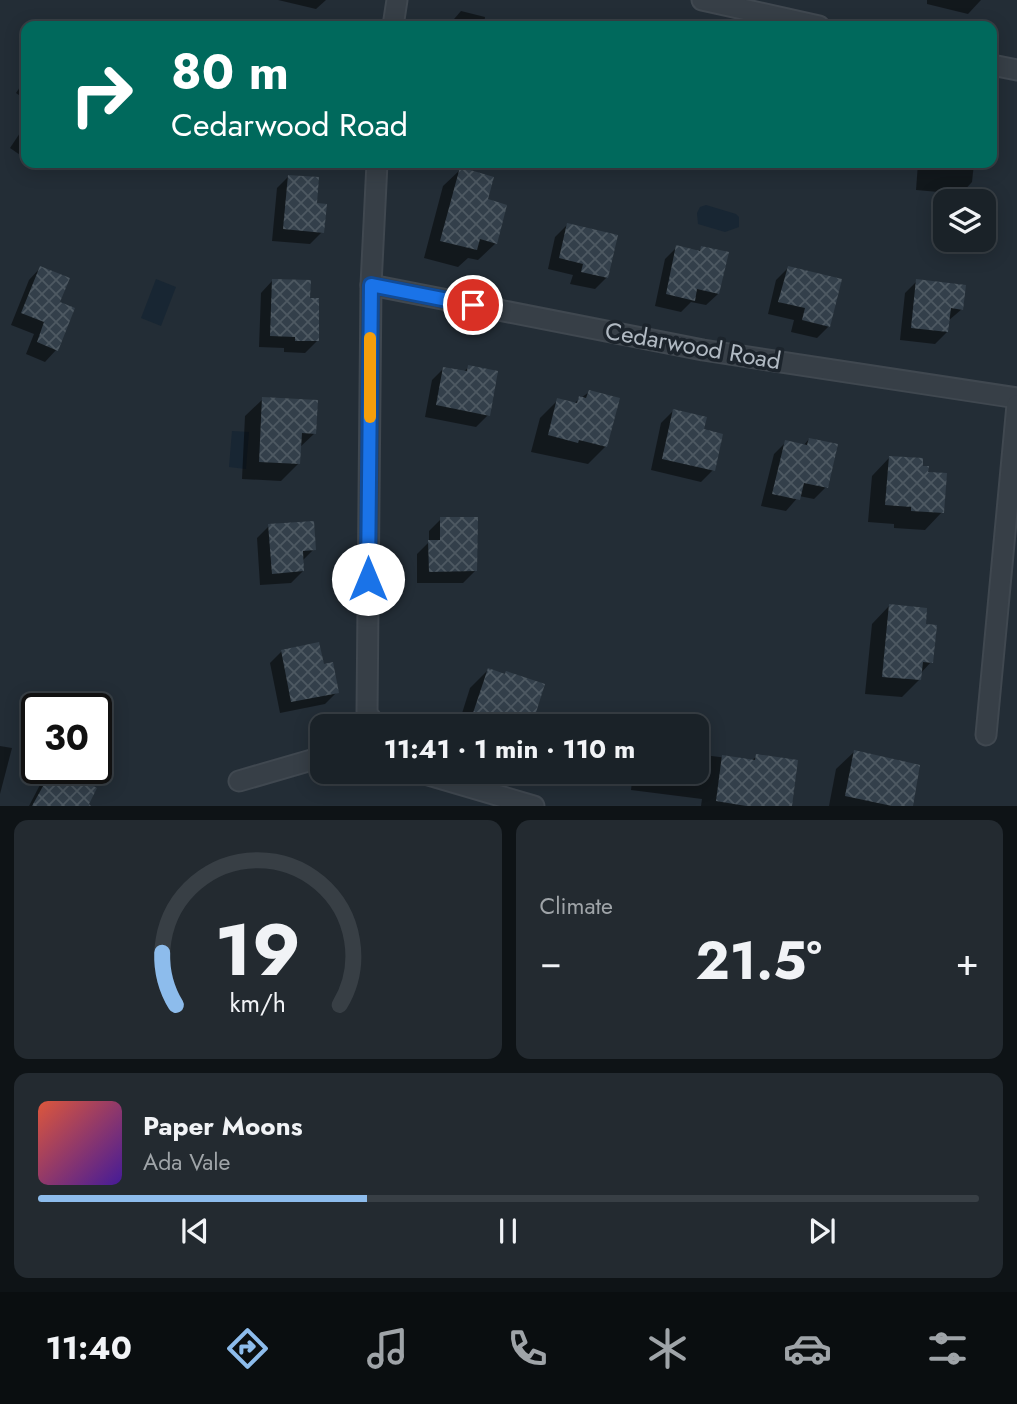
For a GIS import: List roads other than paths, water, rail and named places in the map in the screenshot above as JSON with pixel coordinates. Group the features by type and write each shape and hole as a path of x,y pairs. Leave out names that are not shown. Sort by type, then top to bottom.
{"street":[{"path":"394,21 397,0"},
{"path":"702,0 796,21"},
{"path":"997,66 1017,71"},
{"path":"368,714 371,285 377,168"},
{"name":"Cedarwood Road","path":"371,285 703,350 1017,398"},
{"path":"986,735 1017,405"},
{"path":"239,780 310,760"},
{"path":"459,784 534,806"}],"water":[{"path":"706,205 736,214 739,217 739,227 725,232 698,224 697,213 700,207"},
{"path":"156,279 176,287 161,326 141,318"},
{"path":"232,431 249,432 246,469 229,467"}]}
